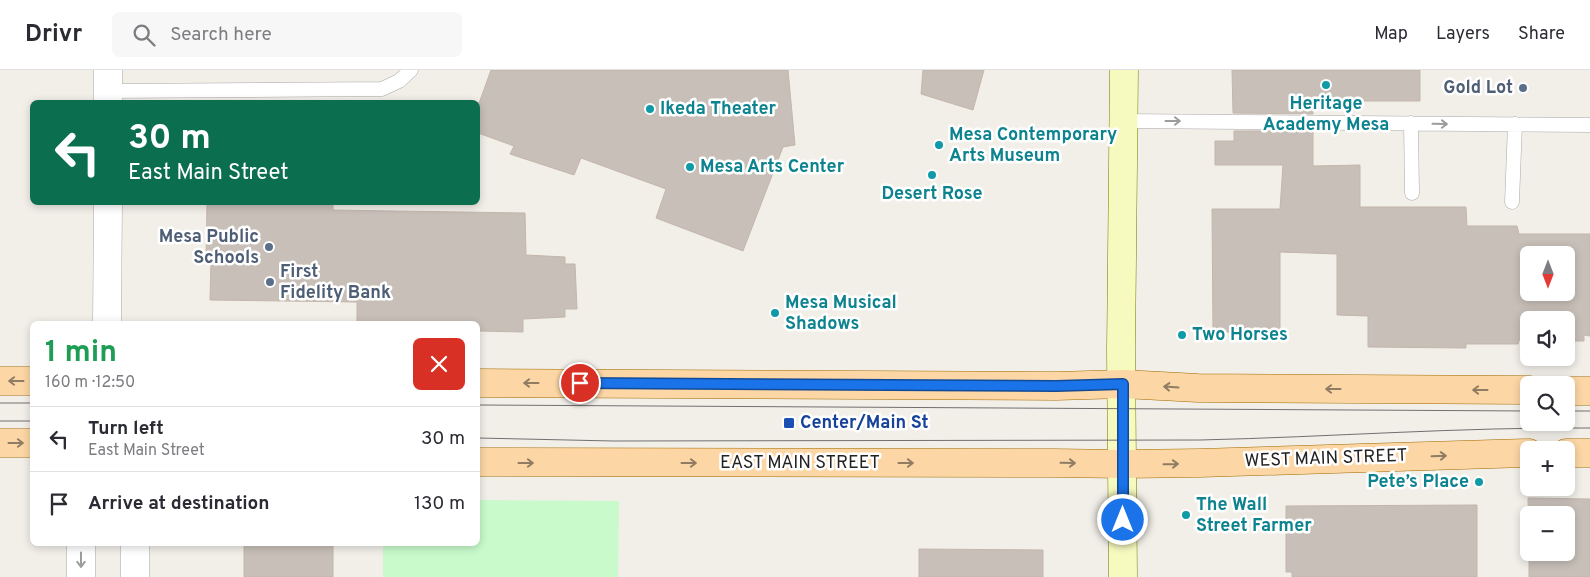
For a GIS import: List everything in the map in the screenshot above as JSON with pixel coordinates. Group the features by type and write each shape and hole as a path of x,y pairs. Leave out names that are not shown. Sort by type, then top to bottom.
{"main road":[{"path":"0,381 30,381"},
{"path":"480,383 1046,386 1123,384 1198,388 1520,390"},
{"path":"1575,391 1590,391"},
{"path":"0,443 30,443"},
{"name":"WEST MAIN STREET","path":"1123,464 1200,464 1520,453"},
{"path":"1575,453 1590,453"},
{"name":"EAST MAIN STREET","path":"480,462 1123,464"}],"street":[{"path":"1123,577 1124,70"},
{"path":"107,321 108,205"},
{"path":"81,577 82,546"},
{"path":"135,546 135,577"}],"lane":[{"path":"108,88 382,89 399,81 411,70"},
{"path":"1124,121 1590,125"},
{"path":"1411,124 1412,193"},
{"path":"1512,202 1515,124"}],"green space":[{"path":"480,500 619,501 618,577 383,577 383,546 480,546"}],"building":[{"name":"Mesa Arts Center","path":"491,70 788,70 795,145 783,147 743,251 656,218 666,189 581,158 574,175 510,154 514,146 480,134 480,100"},
{"path":"923,70 984,70 973,110 921,94"},
{"name":"Heritage Academy Mesa","path":"1232,70 1420,70 1420,101 1313,101 1313,114 1233,113"},
{"path":"1234,131 1313,131 1313,166 1360,165 1360,207 1466,207 1467,226 1517,226 1519,234 1590,234 1590,336 1584,335 1584,341 1575,341 1575,311 1520,311 1520,340 1518,344 1466,344 1466,348 1368,347 1368,316 1337,315 1337,254 1280,252 1280,332 1213,332 1212,209 1280,209 1283,165 1215,165 1215,141 1234,141"},
{"path":"207,205 333,205 333,210 525,213 526,255 565,257 565,264 575,264 577,309 565,309 565,317 523,319 523,332 480,331 480,321 357,321 357,302 210,300 211,261 206,261"},
{"path":"1528,498 1590,499 1590,577 1529,577 1529,561 1575,561 1575,506 1528,506"},
{"path":"1477,505 1477,577 1292,577 1292,572 1286,572 1286,506"},
{"path":"244,546 333,546 333,577 244,577"},
{"path":"919,549 1043,550 1043,577 919,577"}],"tram line":[{"path":"0,403 30,403"},
{"path":"480,405 1520,411"},
{"path":"1575,411 1590,411"},
{"path":"0,421 30,421"},
{"path":"480,438 613,441 1200,440 1492,429 1590,428"}],"place":[{"name":"Heritage Academy Mesa","path":"1326,85"},
{"name":"Gold Lot","path":"1523,88"},
{"name":"Ikeda Theater","path":"650,109"},
{"name":"Mesa Contemporary Arts Museum","path":"939,145"},
{"name":"Mesa Arts Center","path":"690,167"},
{"name":"Desert Rose","path":"932,175"},
{"name":"Mesa Public Schools","path":"269,247"},
{"name":"First Fidelity Bank","path":"270,282"},
{"name":"Mesa Musical Shadows","path":"775,313"},
{"name":"Two Horses","path":"1182,335"},
{"name":"Center/Main St","path":"789,423"},
{"name":"Pete’s Place","path":"1479,482"},
{"name":"The Wall Street Farmer","path":"1186,515"}],"route":[{"path":"580,383 1056,386 1123,384 1123,520"}]}
